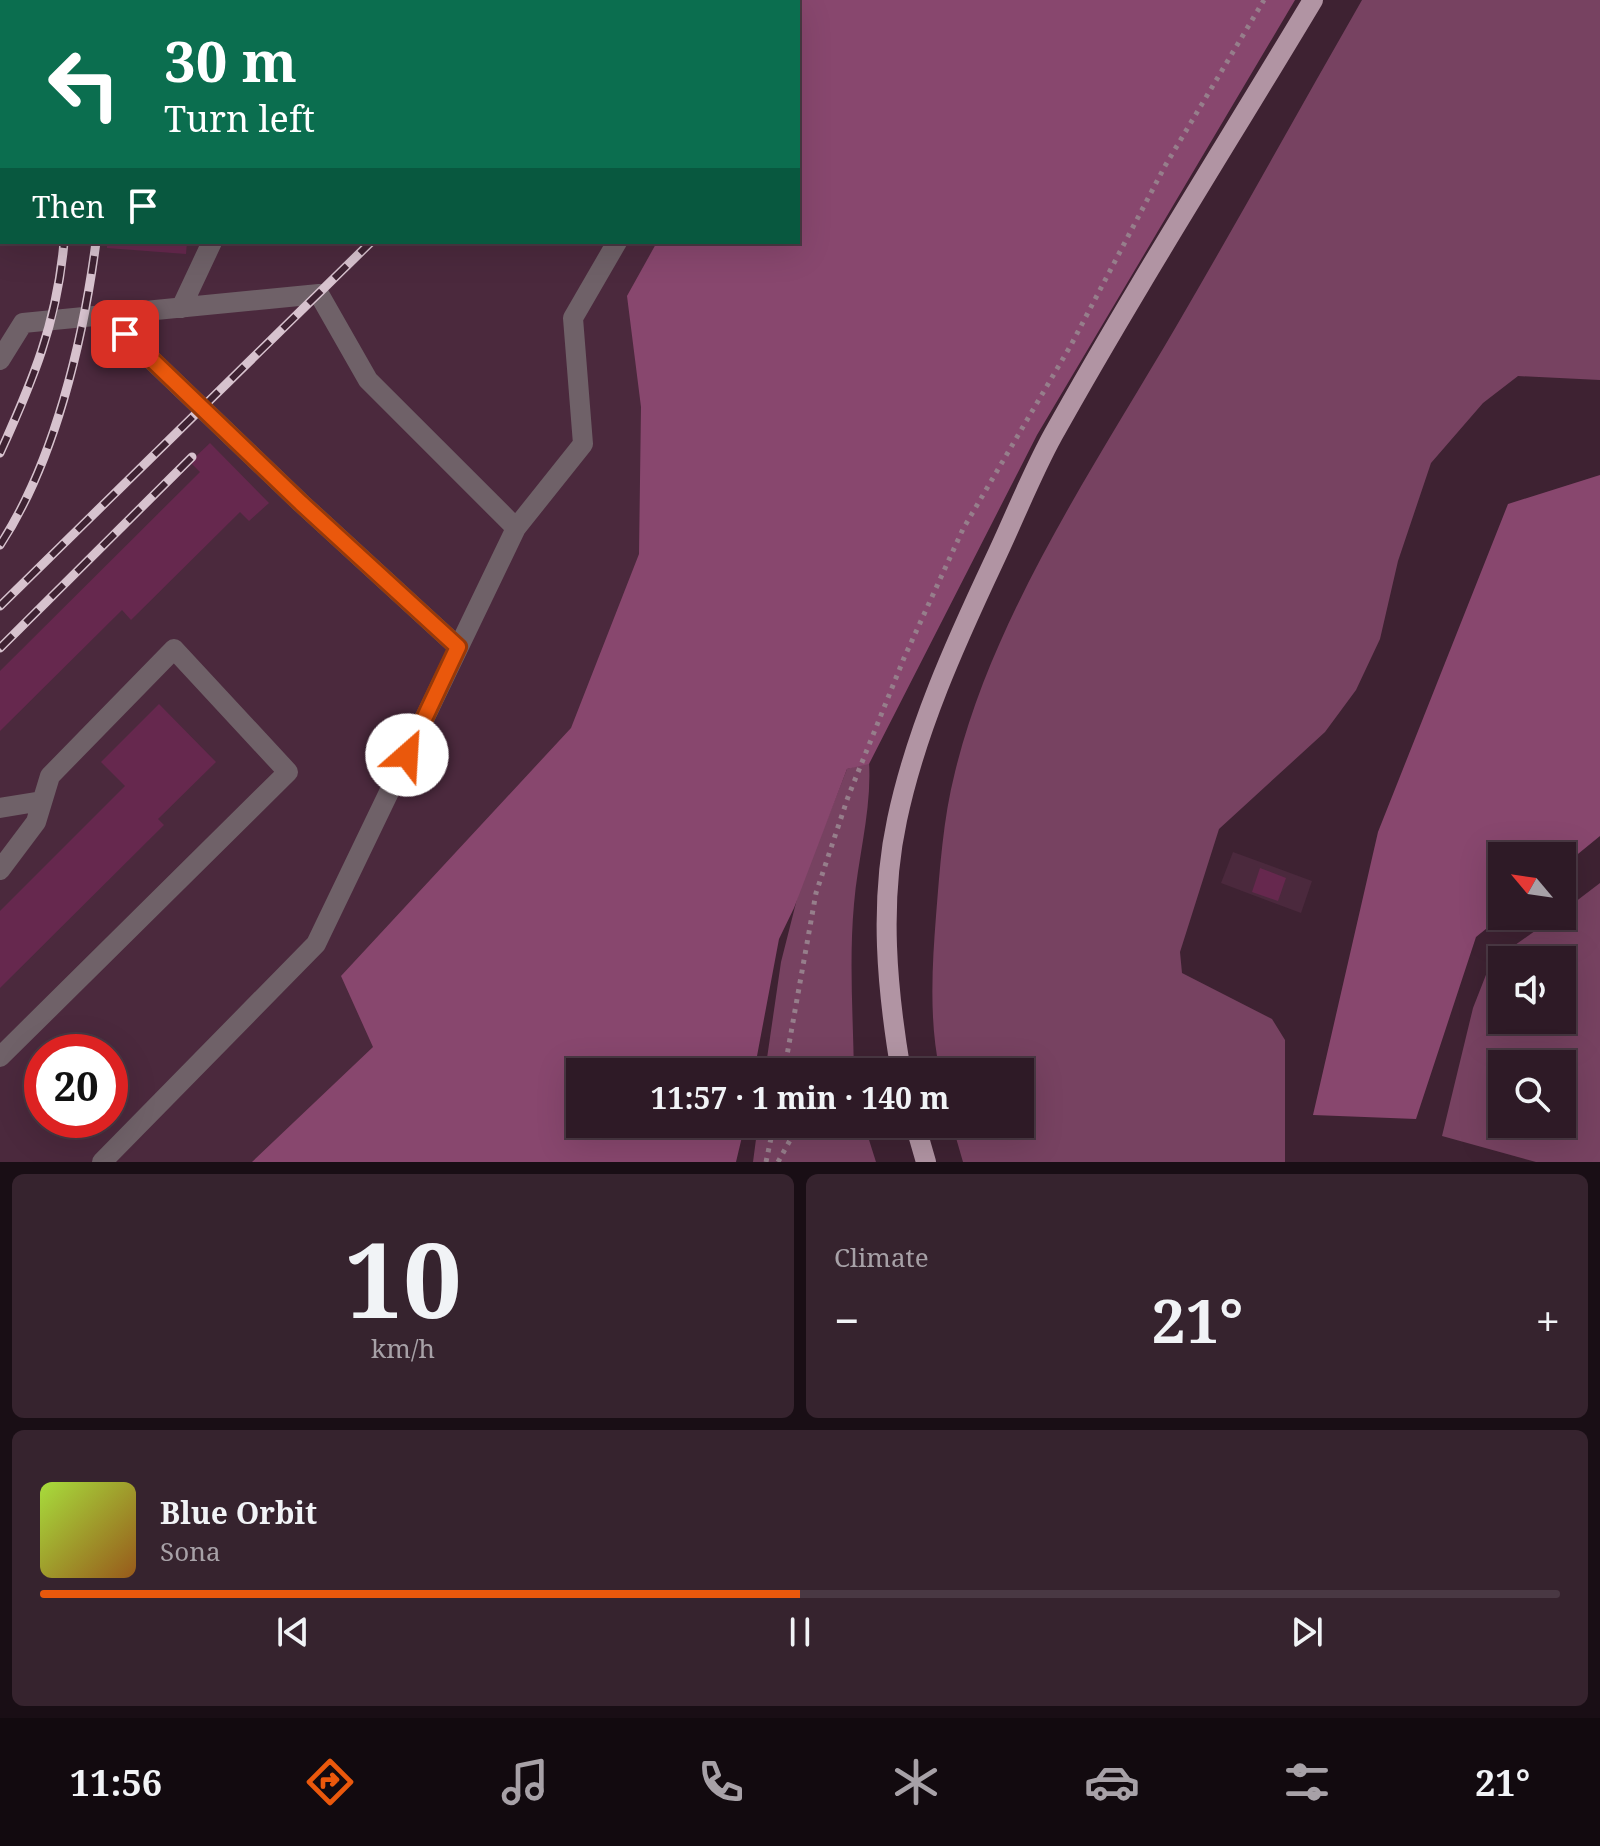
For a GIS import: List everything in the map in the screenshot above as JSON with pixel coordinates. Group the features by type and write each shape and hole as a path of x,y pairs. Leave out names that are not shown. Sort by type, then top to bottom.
{"main road":[{"path":"899,1058 889,1000 886,950 889,876 897,820 925,725 964,624 1052,438 1313,0"},
{"path":"919,1138 926,1162"}],"lane":[{"path":"181,308 211,244"},
{"path":"102,1162 316,944 516,528 583,444 573,318 616,244"},
{"path":"0,360 23,323 319,294 368,380 516,528"},
{"path":"106,316 301,503 458,647"},
{"path":"0,870 36,822 50,776 174,649 288,772 0,1057"},
{"path":"0,808 42,801"}],"path":[{"path":"766,1162 771,1138"},
{"path":"778,1162 791,1138"}],"shaded area":[{"path":"800,0 1252,0 340,1162 0,1162 0,244 800,244"},
{"path":"800,0 1295,0 1037,435 869,764 847,769 794,908 779,939 757,1058 566,1058 566,1138 742,1138 736,1162 252,1162 373,1047 341,976 571,728 639,554 641,407 627,296 656,244 800,244"},
{"path":"1362,0 1600,0 1600,380 1518,376 1483,403 1431,463 1398,561 1380,639 1356,690 1325,732 1219,829 1180,952 1182,973 1272,1019 1285,1040 1285,1162 963,1162 956,1138 1034,1138 1034,1058 938,1058 932,994 933,955 942,844 955,772 972,713 994,655 1021,598 1081,486"},
{"path":"1600,475 1600,836 1576,856 1576,842 1488,842 1488,927 1476,937 1416,1119 1313,1115 1378,832 1508,504"},
{"path":"869,762 868,797 853,925 854,1058 767,1058 781,962 799,891 847,769"},
{"path":"1233,852 1312,881 1301,913 1221,883"},
{"path":"1600,883 1600,1162 1536,1162 1442,1136 1473,1008 1488,970 1488,1034 1576,1034 1576,946 1514,946 1536,930 1576,930 1576,901"},
{"path":"756,1138 868,1138 876,1162 753,1162"}],"building":[{"path":"107,244 187,244 186,254 107,248"},
{"path":"210,443 269,503 249,521 240,512 131,620 122,610 0,731 0,671 200,472 190,462"},
{"path":"159,704 216,762 158,819 164,825 0,988 0,911 125,786 101,762"},
{"path":"1260,868 1286,878 1278,901 1252,892"}],"railway":[{"path":"0,453 42,350 56,299 64,244"},
{"path":"0,545 36,476 64,399 83,319 96,244"},
{"path":"0,606 369,244"},
{"path":"0,648 192,457"}],"route":[{"path":"125,334 301,503 458,647 407,755"}]}
